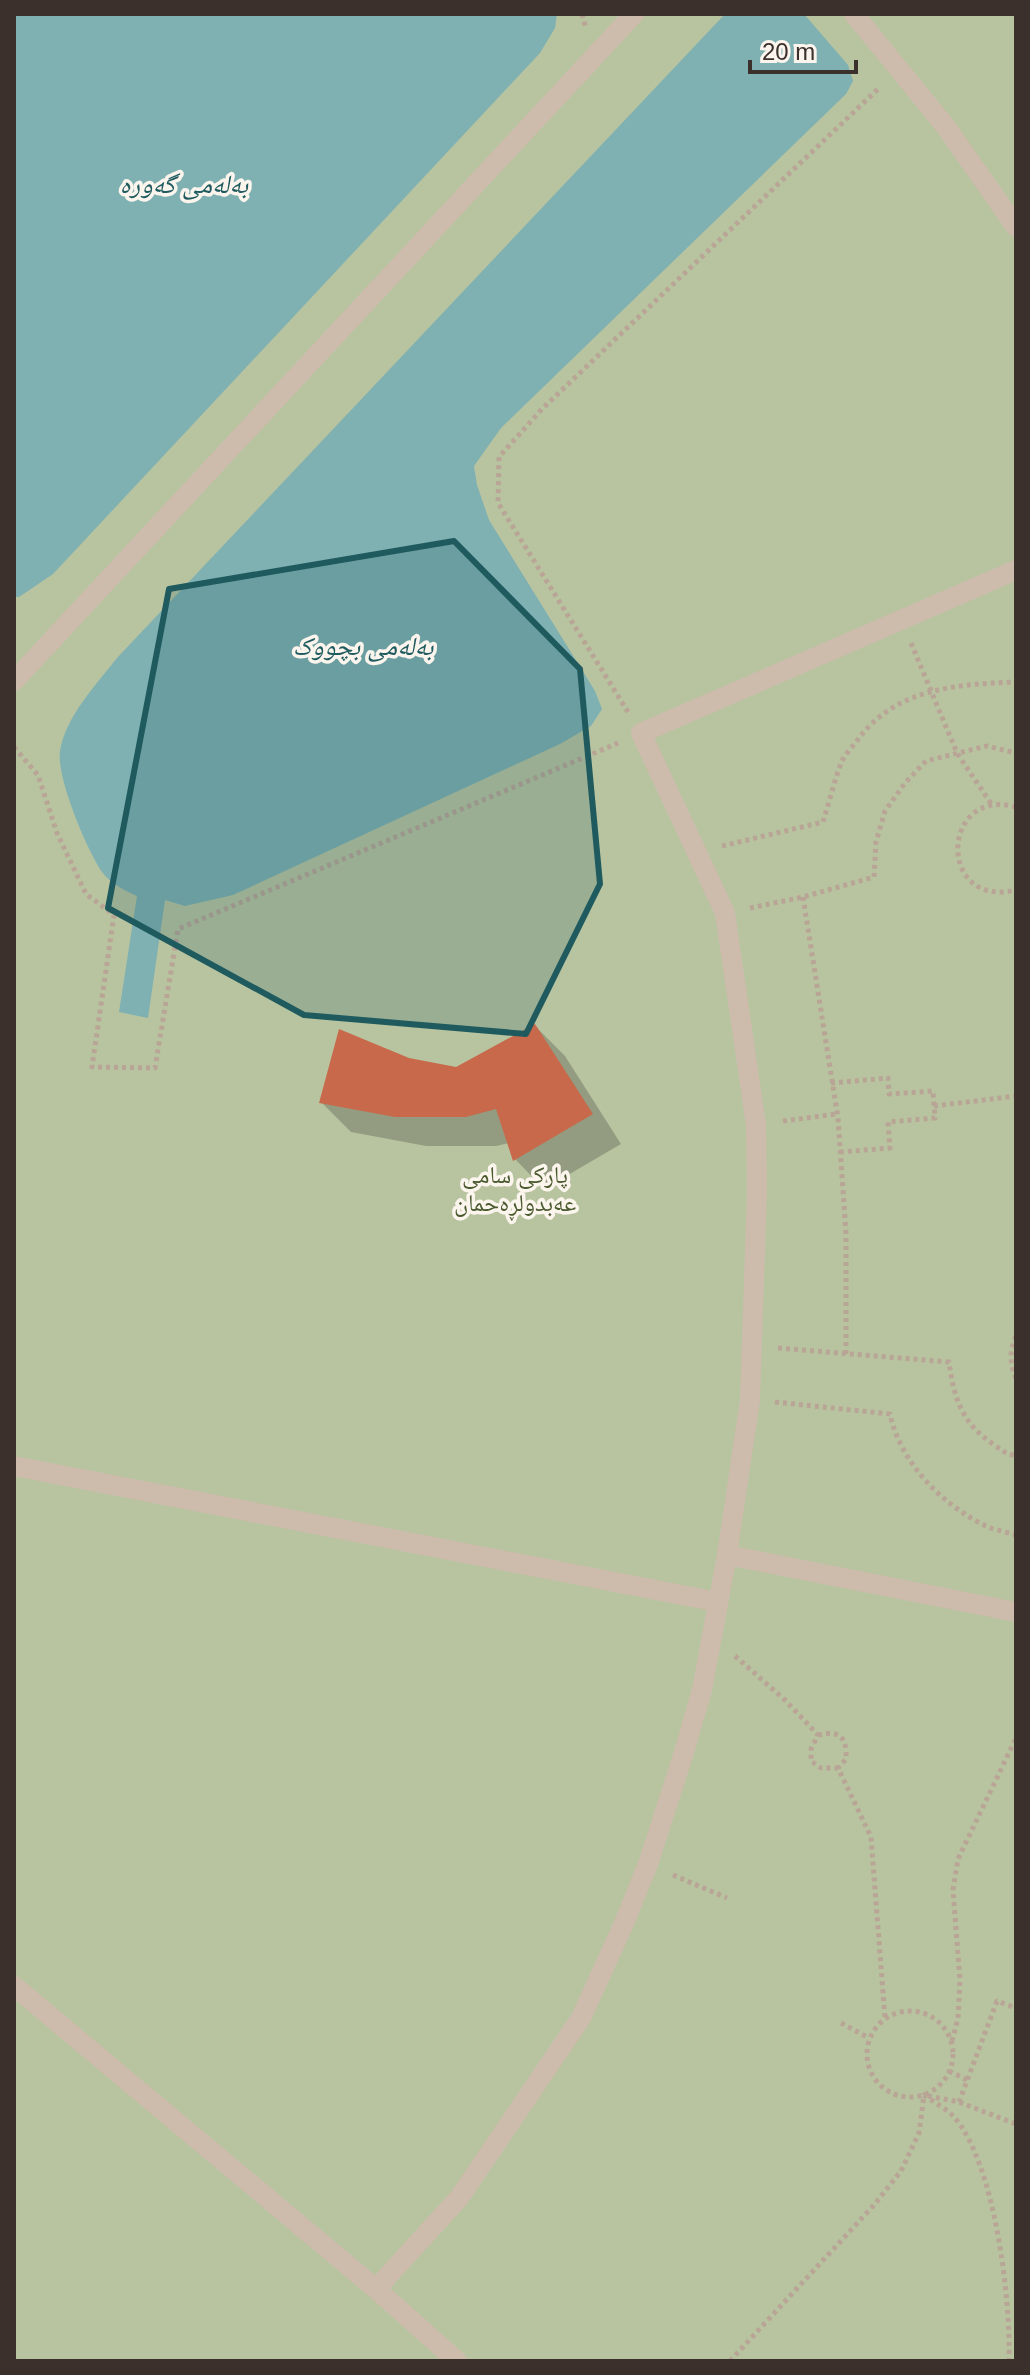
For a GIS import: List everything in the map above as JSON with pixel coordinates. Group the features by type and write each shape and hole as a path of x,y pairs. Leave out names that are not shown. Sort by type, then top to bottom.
{"lane":[{"path":"14,681 634,14"},
{"path":"854,14 946,127 1016,227"},
{"path":"376,2289 459,2198 581,2018 648,1864 702,1690 727,1555 750,1400 757,1190 756,1125 725,913 641,733 1016,570"},
{"path":"14,1466 718,1602"},
{"path":"727,1555 1016,1612"},
{"path":"14,1986 376,2289 457,2361"}],"path":[{"path":"14,747 38,775 57,833 86,894 114,915 92,1067 155,1068 178,929 641,733 498,503 499,457 542,409 900,69"},
{"path":"901,620 957,753 992,805"},
{"path":"698,852 823,822 842,761 870,724 904,701 932,690 965,684 1016,682"},
{"path":"725,913 803,897 874,877 876,842 885,811 926,761 987,746 1016,753"},
{"path":"1016,807 992,805 978,810 967,820 959,833 958,862 965,875 976,885 1004,893 1016,890"},
{"path":"803,897 837,1114 846,1234 846,1355"},
{"path":"831,1083 888,1078 889,1094 933,1091 935,1118 888,1122 890,1148 840,1152"},
{"path":"934,1106 1016,1096"},
{"path":"756,1125 837,1114"},
{"path":"1016,1336 1011,1365 1016,1379"},
{"path":"753,1345 949,1362 953,1392 974,1431 1016,1456"},
{"path":"750,1400 890,1414 894,1435 914,1467 956,1508 987,1527 1016,1535"},
{"path":"710,1640 740,1659 818,1735"},
{"path":"830,1732 840,1736 847,1745 846,1759 838,1768 821,1768 811,1761 811,1749 818,1735 830,1732"},
{"path":"952,2041 958,2018 960,1980 953,1890 958,1859 1016,1738"},
{"path":"838,1768 871,1837 885,2018"},
{"path":"648,1864 727,1898"},
{"path":"959,2102 997,2001 1016,2008"},
{"path":"911,2011 936,2019 952,2041 954,2051 943,2082 924,2095 910,2098 883,2089 868,2066 869,2038 885,2018 911,2011"},
{"path":"841,2023 869,2038"},
{"path":"949,2071 967,2080"},
{"path":"924,2095 959,2102 1016,2124"},
{"path":"730,2361 874,2205 901,2171 919,2133 924,2095"},
{"path":"924,2095 953,2115 974,2148 995,2224 1010,2334 1009,2361"}],"highlighted area":[{"path":"454,541 580,669 600,884 526,1034 304,1015 108,908 169,589"}],"green space":[{"name":"پارکی سامی عەبدولڕەحمان","path":"14,14 1016,14 1016,2361 14,2361"}],"water":[{"name":"بەلەمی گەورە","path":"14,14 557,14 555,28 540,53 53,574 19,597 14,597"},
{"name":"بەلەمی بچووک","path":"725,14 804,14 848,65 853,81 846,94 501,428 474,466 489,520 595,691 602,709 591,726 560,744 233,895 185,906 165,900 148,1018 119,1012 137,896 102,872 81,831 68,795 60,751 75,713 117,658"}],"building":[{"path":"535,1024 593,1114 513,1161 496,1109 466,1117 395,1117 319,1103 339,1029 409,1058 456,1067"}]}
